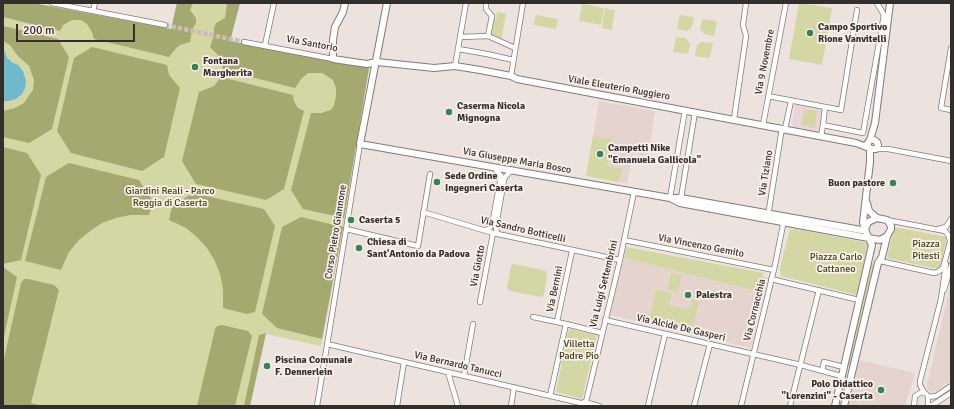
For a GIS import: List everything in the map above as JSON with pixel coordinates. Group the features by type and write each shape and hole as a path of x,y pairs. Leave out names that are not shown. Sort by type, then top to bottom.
{"street":[{"path":"52,3 165,26"},
{"path":"93,11 95,3"},
{"path":"265,45 274,3"},
{"path":"333,59 333,40 345,3"},
{"name":"Corso Pietro Giannone","path":"317,406 360,144 377,62 387,3"},
{"path":"455,66 466,3"},
{"path":"486,3 486,9 492,16 488,36"},
{"path":"510,76 523,3"},
{"path":"734,119 746,36 743,25 746,3"},
{"name":"Via 9 Novembre","path":"763,125 786,3"},
{"path":"823,125 863,132 884,15 877,3"},
{"path":"873,141 874,123 890,3"},
{"path":"768,96 841,110 857,10"},
{"path":"460,37 488,36 515,48"},
{"name":"Via Santorio","path":"244,42 333,59 367,64 377,62"},
{"path":"951,48 941,108 951,110"},
{"path":"458,49 513,60"},
{"name":"Viale Eleuterio Ruggiero","path":"377,62 434,68 455,66 821,136 856,143 872,149 888,149 951,161"},
{"name":"Via Tiziano","path":"768,217 784,129 791,101"},
{"path":"821,136 826,107"},
{"path":"670,198 685,110"},
{"path":"680,200 695,112"},
{"path":"872,149 867,144 873,141"},
{"path":"835,406 872,245 863,222 872,149 878,145 873,141"},
{"name":"Viale Eleuterio Ruggiero","path":"856,143 873,141 888,149"},
{"name":"Via Giuseppe Maria Bosco","path":"360,144 670,198 869,238"},
{"path":"483,230 489,229 492,225 501,176 494,167"},
{"name":"Via Giotto","path":"480,302 495,233 504,180 512,170"},
{"path":"346,229 418,246 430,174"},
{"name":"Via Luigi Settembrini","path":"585,404 620,262 634,192"},
{"path":"866,195 869,211 877,218 945,231 949,236 949,253 941,299"},
{"name":"Via Sandro Botticelli","path":"424,212 483,230 620,262"},
{"path":"865,230 868,222 877,218"},
{"path":"934,229 946,227 951,219"},
{"path":"774,270 784,220"},
{"name":"Via Giuseppe Maria Bosco","path":"784,220 865,230"},
{"path":"844,406 879,262 890,231 891,226 887,220"},
{"path":"869,238 880,240 887,236"},
{"name":"Via Vincenzo Gemito","path":"624,240 774,270"},
{"name":"Via Bernini","path":"550,395 566,324 557,322 572,252"},
{"path":"869,261 934,273 941,271 949,253"},
{"path":"928,406 928,397 922,389 920,381 951,266"},
{"name":"Via Cornacchia","path":"741,406 774,270"},
{"path":"771,279 859,300"},
{"path":"790,406 819,290"},
{"path":"533,317 557,322"},
{"name":"Via Alcide De Gasperi","path":"605,320 801,365 841,376"},
{"path":"464,376 473,324"},
{"path":"566,324 602,333"},
{"path":"648,406 665,334"},
{"name":"Via Bernardo Tanucci","path":"327,344 585,404 600,406"},
{"path":"694,406 710,344"},
{"path":"397,406 404,362"},
{"path":"822,371 824,362 853,369"},
{"path":"448,372 458,406"},
{"path":"841,376 850,378"},
{"path":"928,397 936,396 951,386"},
{"path":"511,406 514,387"},
{"path":"913,405 915,396 918,393 924,392"},
{"path":"931,406 951,393"}],"shaded area":[{"path":"599,101 655,111 648,156 633,154 627,183 619,182 621,168 607,166 612,139 593,136"},
{"path":"795,104 825,110 822,132 792,126"},
{"path":"624,258 763,293 751,348 610,315"},
{"path":"951,283 951,381 931,392 927,389 927,384"},
{"name":"Polo Didattico \"Lorenzini\" - Caserta","path":"859,360 915,373 905,406 848,406"}],"green space":[{"name":"Giardini Reali - Parco Reggia di Caserta","path":"3,3 33,3 171,29 177,3 240,3 230,41 369,68 343,227 321,346 266,334 250,406 3,406"},
{"path":"3,3 33,3 171,29 177,3 193,3 190,10 196,18 196,23 192,30 190,42 180,45 169,57 94,39 87,24 81,20 72,20 63,25 60,31 3,17"},
{"path":"227,3 240,3 230,41 369,68 344,218 303,209 291,190 311,113 321,113 331,110 334,105 336,88 333,80 322,73 308,73 301,79 295,88 223,70 221,58 210,47 214,36 214,28 216,23 225,18"},
{"name":"Campo Sportivo Rione Vanvitelli","path":"799,3 832,8 822,65 789,59"},
{"path":"582,4 604,8 601,25 579,21"},
{"path":"605,8 615,10 612,30 602,28"},
{"path":"497,12 506,14 501,41 488,36 492,18 496,19"},
{"path":"536,15 558,19 556,29 534,25"},
{"path":"680,15 694,17 692,27 687,31 677,29"},
{"path":"702,19 717,22 714,36 704,34 700,29"},
{"path":"3,26 58,39 69,57 52,129 29,143 3,137 3,111 15,108 24,103 33,90 34,80 29,66 17,55 10,45 3,41"},
{"path":"676,37 686,38 690,44 688,54 673,52"},
{"path":"702,42 713,43 709,58 695,56 697,45"},
{"path":"92,47 167,65 169,75 180,88 164,157 142,171 71,153 57,131 74,58"},
{"path":"221,77 293,95 294,101 298,108 304,111 284,189 266,200 196,184 182,161 199,92 214,86"},
{"path":"804,109 817,111 815,128 801,125"},
{"name":"Campetti Nike \"Emanuela Gallicola\"","path":"593,136 612,139 607,166 622,168 619,182 586,176"},
{"path":"3,147 27,153 41,175 21,260 3,264"},
{"path":"69,163 139,180 153,201 149,215 130,215 102,223 79,240 69,252 61,270 25,261 46,177"},
{"path":"193,193 264,209 275,226 255,312 247,314 223,308 223,289 220,274 215,261 207,248 197,237 186,228 169,220 172,206"},
{"path":"301,217 343,227 322,339 277,328 262,314 282,227"},
{"name":"Piazza Pitesti","path":"894,227 947,237 940,268 938,269 887,258"},
{"name":"Piazza Carlo Cattaneo","path":"795,229 868,243 857,295 781,276 780,269 789,232 790,230"},
{"path":"626,247 764,273 763,277 767,277 763,293 624,258"},
{"path":"871,263 876,264 851,366 846,365"},
{"path":"513,264 546,271 547,275 544,294 541,297 510,291 507,288 511,266"},
{"path":"3,267 17,277 3,341"},
{"path":"671,273 682,275 678,292 667,289"},
{"path":"24,279 54,285 59,290 31,403 42,406 3,406 3,363 21,283"},
{"path":"656,290 671,293 669,305 687,310 687,307 691,308 692,300 699,302 693,327 666,320 664,328 648,324"},
{"path":"222,325 248,331 252,336 235,406 197,406 215,329 217,326"},
{"name":"Villetta Padre Pio","path":"569,329 597,335 582,399 556,392"},
{"path":"266,333 250,406 244,406 259,335"}],"water":[{"path":"3,51 11,62 18,65 23,71 26,81 22,94 16,99 9,101 3,101"}],"tunnel":[{"path":"165,25 244,42"}],"place":[{"name":"Campo Sportivo Rione Vanvitelli","path":"810,33"},
{"name":"Fontana Margherita","path":"195,67"},
{"name":"Caserma Nicola Mignogna","path":"449,112"},
{"name":"Campetti Nike \"Emanuela Gallicola\"","path":"600,154"},
{"name":"Sede Ordine Ingegneri Caserta","path":"437,182"},
{"name":"Buon pastore","path":"893,183"},
{"name":"Caserta 5","path":"351,220"},
{"name":"Chiesa di Sant'Antonio da Padova","path":"359,248"},
{"name":"Palestra","path":"688,295"},
{"name":"Piscina Comunale F. Dennerlein","path":"267,366"},
{"name":"Polo Didattico \"Lorenzini\" - Caserta","path":"881,390"}]}
